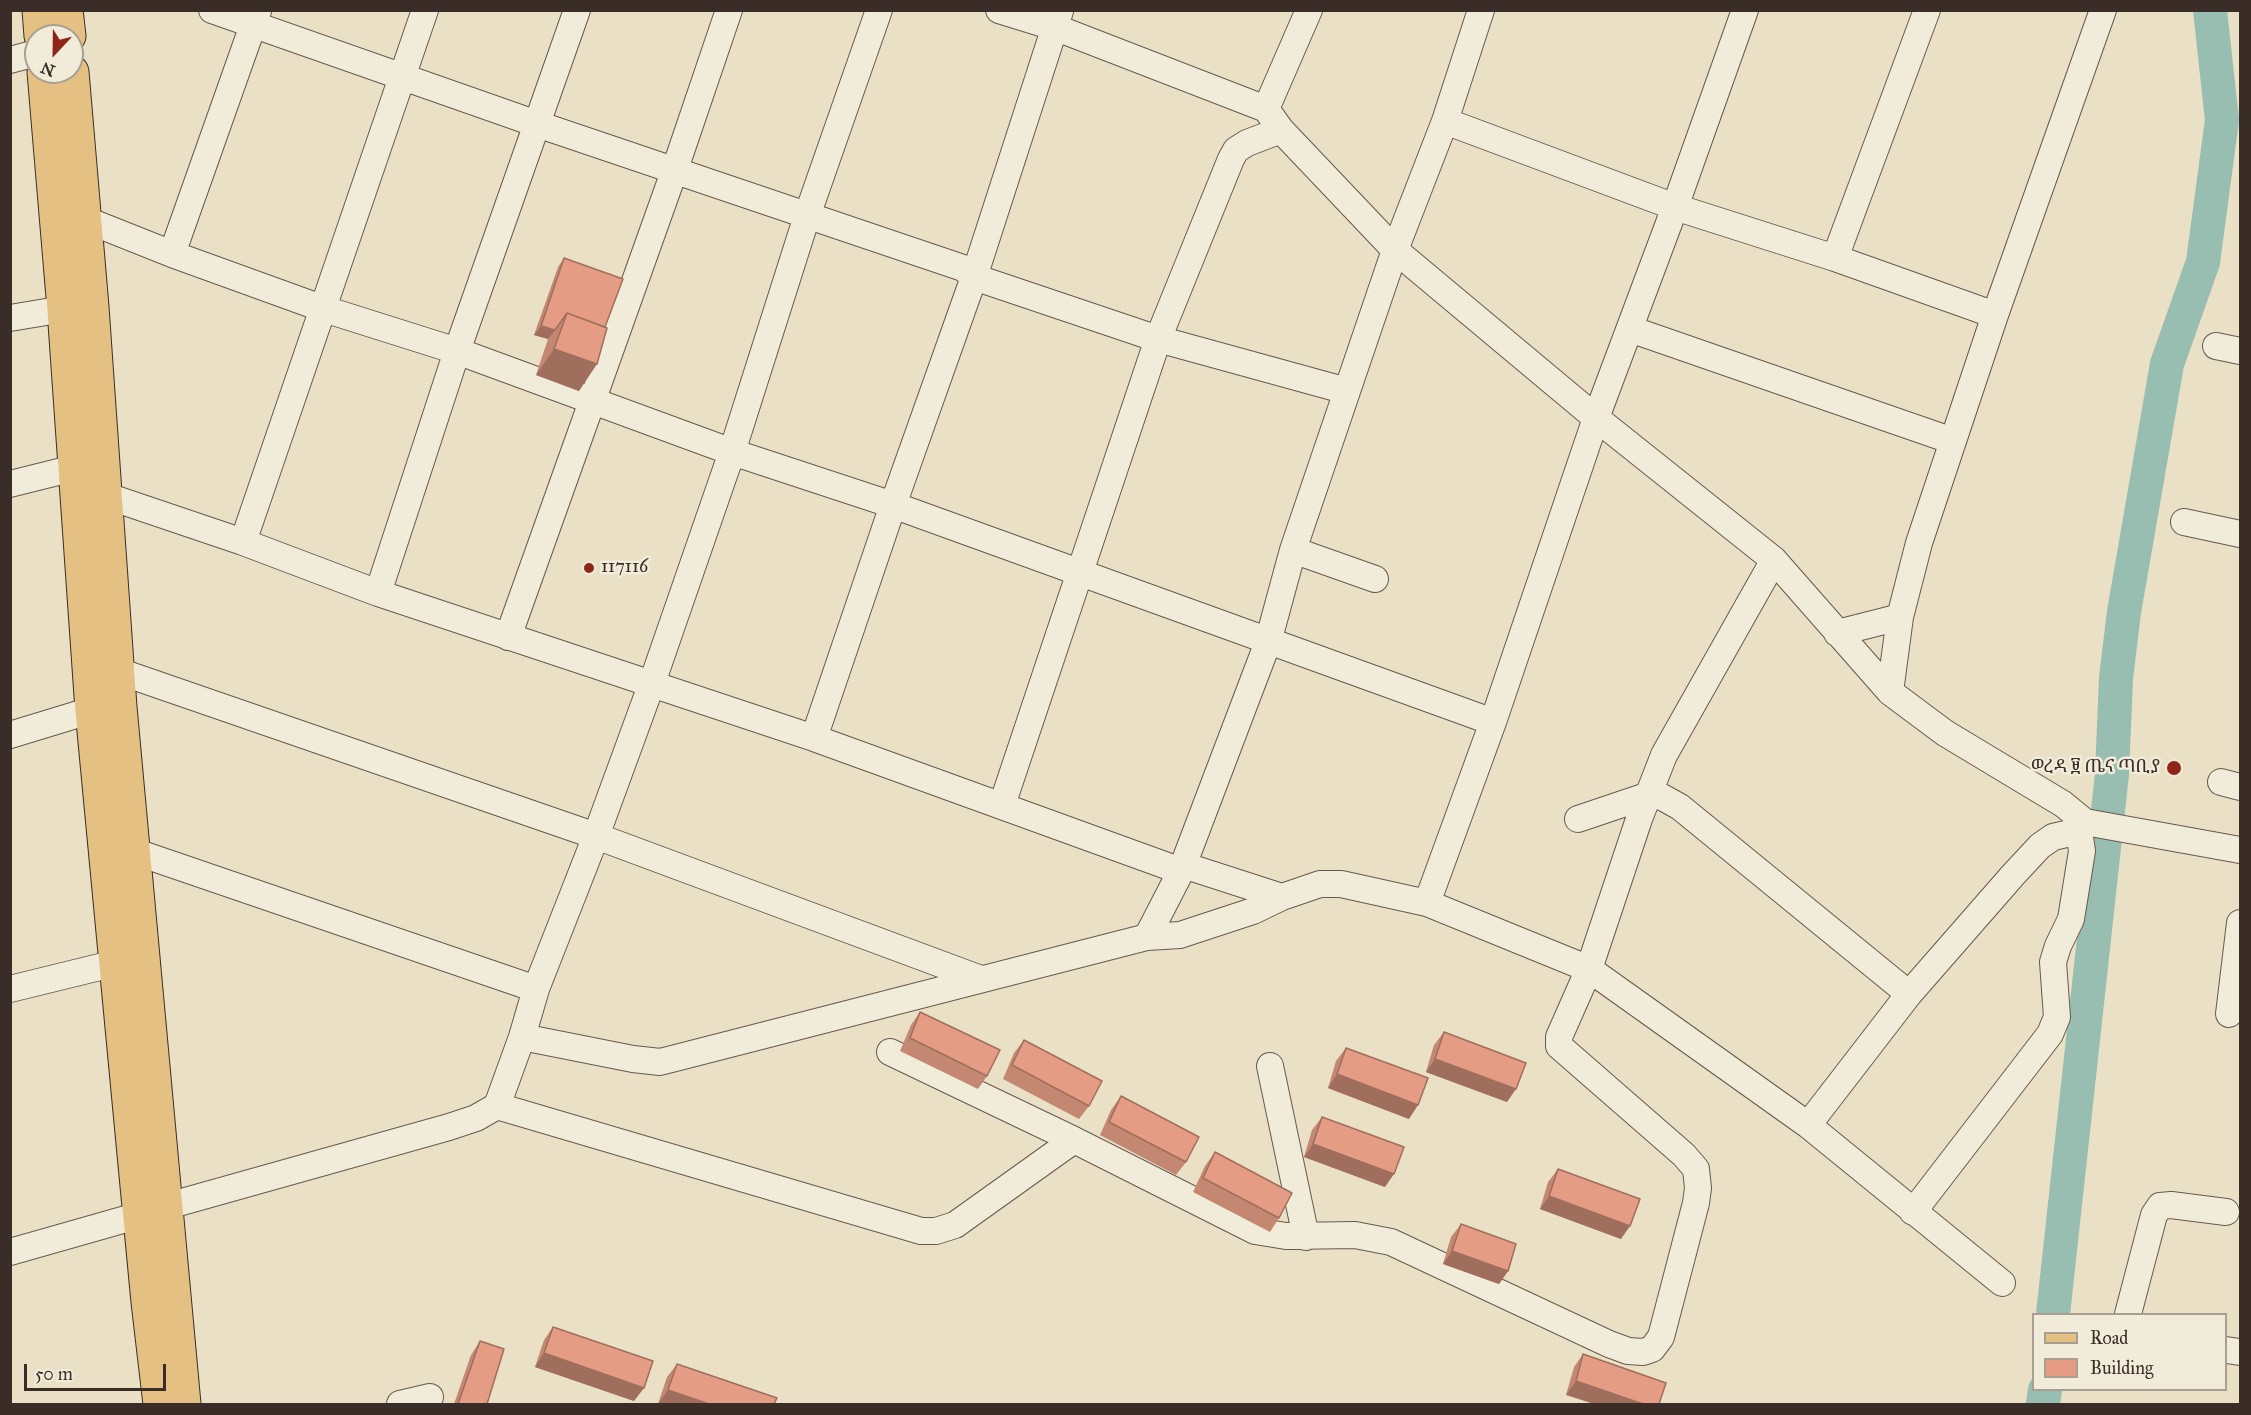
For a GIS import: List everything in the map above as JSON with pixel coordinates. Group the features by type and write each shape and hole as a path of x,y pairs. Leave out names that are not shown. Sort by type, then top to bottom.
{"main road":[{"path":"45,84 64,309 92,710 133,851 152,1211"},
{"path":"73,84 118,671 113,781 116,963 152,1211 161,1300 160,1404"},
{"path":"161,1300 184,1404"}],"street":[{"path":"212,10 256,18 402,77 963,268 974,277 1158,339 1347,391"},
{"path":"243,542 425,10"},
{"path":"378,592 457,351 577,10"},
{"path":"508,637 675,169 729,10"},
{"path":"10,1252 477,1119 497,1106 522,1037 536,989 596,836 652,683 732,452 807,216 879,10"},
{"path":"999,10 1057,19 1266,109 1281,130 1395,250 1596,418 1774,560 1890,692 1945,732 2063,804 2088,826"},
{"path":"1266,109 1309,10"},
{"path":"1147,937 1182,868 1268,642 1293,549 1395,250 1445,121 1481,10"},
{"path":"1426,903 1493,722 1596,418 1676,207 1745,10"},
{"path":"1835,258 1927,10"},
{"path":"1890,692 1900,617 1919,543 1995,315 2103,10"},
{"path":"172,254 256,18"},
{"path":"814,738 974,277 1057,19"},
{"path":"1445,121 1676,207 1835,258 1995,315"},
{"path":"1002,805 1158,339 1231,159 1236,150 1247,143 1281,130"},
{"path":"84,219 172,254 324,309 457,351 732,452 893,505 1493,722"},
{"path":"10,318 64,309"},
{"path":"1630,329 1953,441"},
{"path":"10,484 74,468"},
{"path":"104,495 508,637 814,738 1182,868 1281,897"},
{"path":"2184,522 2241,534"},
{"path":"1293,549 1375,579"},
{"path":"890,1052 1074,1140 1240,1225 1269,1235 1306,1237 1356,1235 1390,1242 1609,1344 1628,1351 1643,1352 1652,1349 1660,1337 1696,1203 1698,1188 1696,1169 1684,1155 1559,1046 1559,1037 1589,969 1649,795 1674,737 1774,560"},
{"path":"1837,633 1900,617"},
{"path":"118,671 596,836 981,979"},
{"path":"10,735 92,710"},
{"path":"1578,819 1649,795 1662,797 1680,807 1909,994"},
{"path":"1913,1212 2050,1034 2057,1017 2053,962 2071,919 2088,826"},
{"path":"1808,1125 1909,994 2040,846 2053,837 2088,826 2133,830 2241,850"},
{"path":"133,851 536,989"},
{"path":"522,1037 633,1059 660,1062 1147,937 1180,935 1253,911 1281,897 1320,884 1341,884 1426,903 1589,969 1808,1125 2002,1283"},
{"path":"2229,1014 2241,923"},
{"path":"10,989 116,963"},
{"path":"1269,1066 1306,1237"},
{"path":"497,1106 921,1231 936,1231 954,1225 1074,1140"},
{"path":"2128,1313 2154,1215 2160,1206 2171,1205 2226,1212"},
{"path":"400,1404 430,1396"}],"building":[{"path":"564,258 623,279 605,327 567,313 555,330 541,326"},
{"path":"567,313 607,328 597,364 554,349"},
{"path":"920,1012 1000,1050 987,1076 910,1038"},
{"path":"1444,1032 1526,1063 1516,1089 1435,1059"},
{"path":"1024,1040 1102,1081 1089,1106 1012,1065"},
{"path":"1346,1048 1428,1078 1418,1105 1337,1074"},
{"path":"1121,1096 1199,1137 1186,1162 1109,1122"},
{"path":"1322,1117 1404,1147 1394,1174 1313,1144"},
{"path":"1215,1152 1292,1193 1279,1218 1203,1178"},
{"path":"1558,1169 1640,1199 1630,1226 1549,1196"},
{"path":"1461,1224 1516,1244 1508,1271 1452,1251"},
{"path":"553,1327 653,1361 644,1388 544,1353"},
{"path":"480,1341 504,1349 487,1404 458,1404"},
{"path":"1583,1354 1666,1383 1659,1404 1643,1404 1576,1381"},
{"path":"677,1364 777,1398 774,1404 709,1404 668,1390"}],"waterway":[{"path":"2053,1313 2112,774 2116,678 2124,612 2167,364 2203,262 2222,120 2210,10"},
{"path":"2043,1404 2045,1391"}],"place":[{"name":"117116","path":"589,568"},
{"name":"ወረዳ ፱ ጤና ጣቢያ","path":"2174,768"}]}
